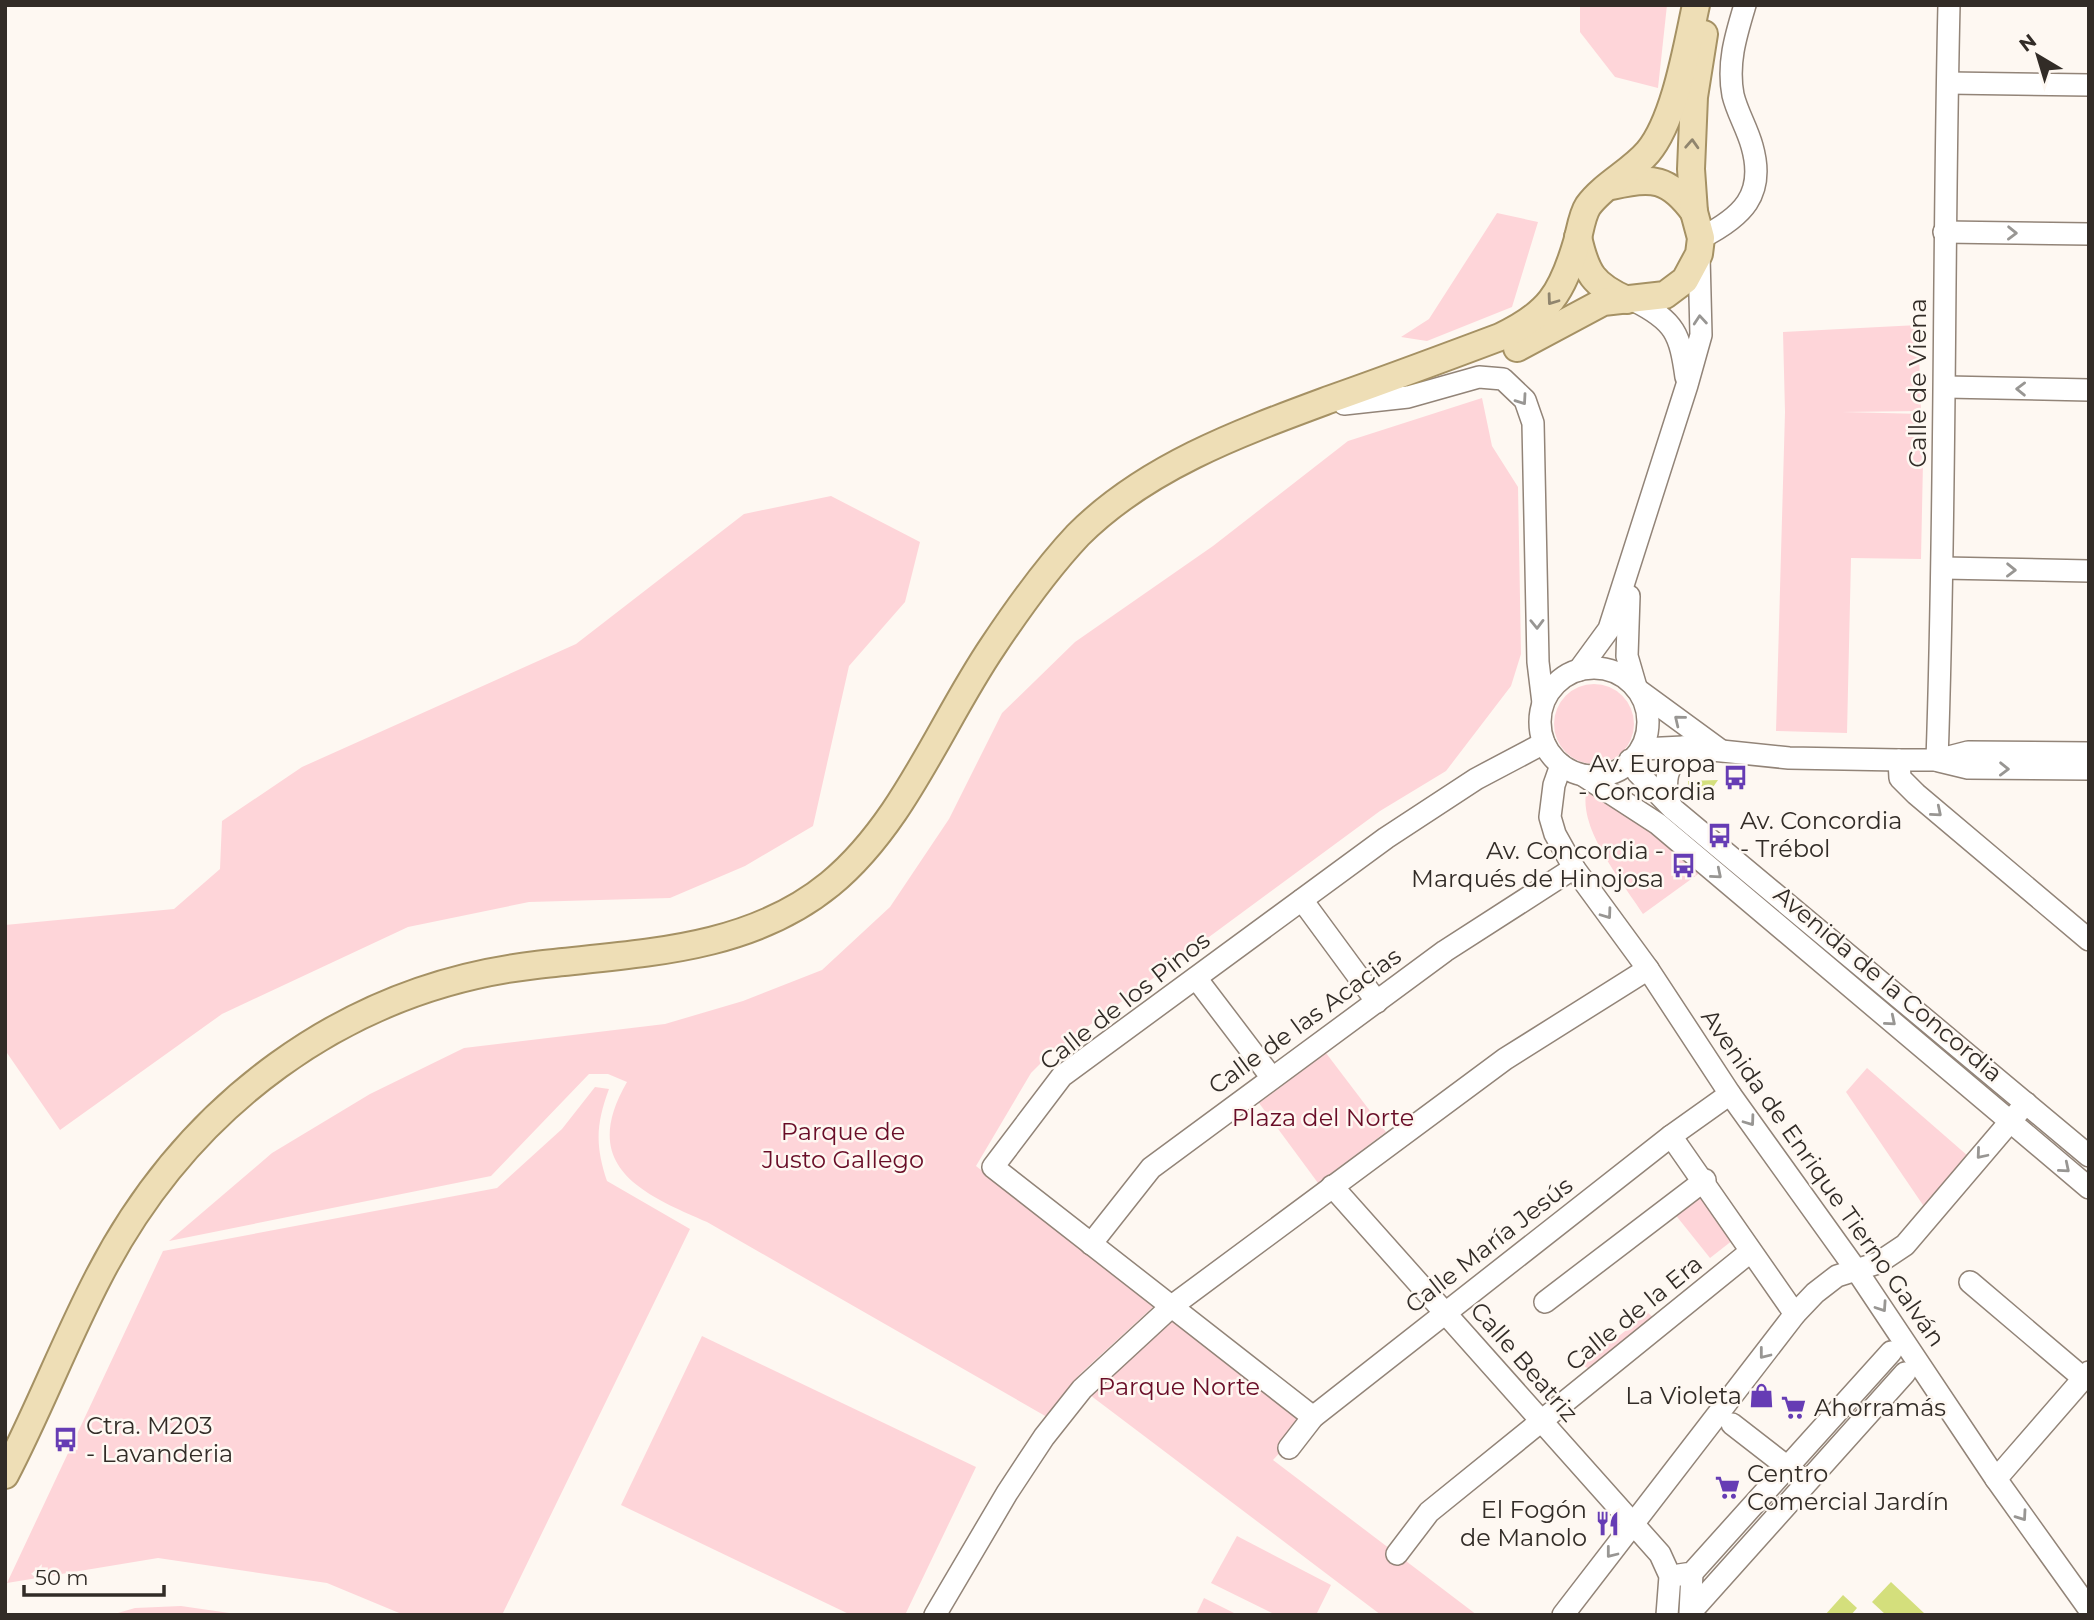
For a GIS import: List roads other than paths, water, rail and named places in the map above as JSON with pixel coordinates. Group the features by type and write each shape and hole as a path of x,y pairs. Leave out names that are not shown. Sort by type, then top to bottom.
{"main road":[{"path":"5,1475 34,1419 99,1275 144,1201 202,1130 259,1076 325,1032 399,999 466,979 527,966 685,948 749,930 800,904 830,884 855,860 890,817 990,651 1039,580 1081,533 1119,502 1171,466 1244,432 1500,337 1527,325 1549,306 1562,286 1588,207 1650,149 1662,127 1696,5"},
{"path":"1244,432 1505,354 1603,302 1665,295 1685,280 1700,246 1690,169 1694,97 1708,5"},
{"path":"1611,186 1642,178 1666,184 1680,194 1694,212"},
{"path":"1578,237 1585,267 1604,289 1631,300"},
{"path":"5,1497 34,1419"}],"street":[{"path":"1632,563 1626,620 1627,656 1637,689 1648,712 1636,754 1619,770 1604,776 1584,776 1561,765 1544,743 1539,719 1543,703 1559,680 1579,670 1592,656 1609,629 1632,563 1701,335 1700,246 1729,223 1747,204 1757,183 1752,147 1734,97 1730,68 1745,5"},
{"name":"Calle de Viena","path":"1937,760 1946,387 1944,232 1949,5"},
{"path":"1948,83 2089,85"},
{"path":"1944,232 2089,234"},
{"path":"1631,300 1658,312 1674,327 1682,346 1687,385"},
{"path":"1344,404 1408,397 1479,377 1503,379 1525,400 1533,423 1538,662 1543,703"},
{"path":"1946,387 2089,390"},
{"path":"1943,568 2089,571"},
{"path":"1579,670 1598,668 1619,674 1720,750"},
{"name":"Calle de los Pinos","path":"1313,1417 993,1167 1062,1076 1397,831 1476,779 1544,743"},
{"path":"1636,754 1683,747 1789,758 1899,760 1937,760 1968,752 2089,753"},
{"path":"1672,808 1664,787 1665,776 1683,747"},
{"name":"Avenida de la Concordia","path":"1636,754 1638,773 1672,808 2089,1156"},
{"path":"1899,760 1900,778 1916,794 2089,940"},
{"path":"1937,760 1968,768 2089,769"},
{"name":"Avenida de Enrique Tierno Galván","path":"1561,765 1554,785 1550,817 1555,834 1574,868 1648,969 1730,1094 1857,1271 1996,1479 2089,1609"},
{"name":"Avenida de la Concordia","path":"1584,776 1658,824 2089,1188"},
{"name":"Calle de las Acacias","path":"1091,1244 1151,1168 1444,951 1574,868"},
{"path":"1302,900 1377,1002"},
{"path":"2067,921 2089,921"},
{"path":"935,1615 1007,1493 1044,1437 1082,1389 1172,1306 1505,1059 1648,969"},
{"path":"1196,978 1272,1078"},
{"name":"Calle María Jesús","path":"1289,1448 1313,1417 1671,1136 1730,1094"},
{"path":"1563,1615 1795,1314 1815,1293 1837,1276 1878,1263 1905,1245 2026,1102"},
{"path":"1671,1136 1705,1180 1750,1252 1795,1314"},
{"path":"1545,1302 1705,1180"},
{"name":"Calle Beatriz","path":"1332,1186 1660,1554 1670,1576"},
{"name":"Calle de la Era","path":"1397,1554 1429,1512 1750,1252"},
{"path":"1970,1282 2086,1375 1996,1479"},
{"path":"1891,1352 1692,1573 1690,1614 1905,1373"},
{"path":"1732,1424 1807,1483"},
{"path":"1667,1615 1670,1576 1692,1573"}],"place":[{"name":"Av. Europa - Concordia","path":"1736,778"},
{"name":"Av. Concordia - Trébol","path":"1720,835"},
{"name":"Av. Concordia - Marqués de Hinojosa","path":"1684,865"},
{"name":"La Violeta","path":"1762,1396"},
{"name":"Ahorramás","path":"1794,1408"},
{"name":"Ctra. M203 - Lavanderia","path":"66,1440"},
{"name":"Centro Comercial Jardín","path":"1727,1488"},
{"name":"El Fogón de Manolo","path":"1607,1524"}],"park label":[{"name":"Plaza del Norte","path":"1323,1118"},
{"name":"Parque de Justo Gallego","path":"843,1146"},
{"name":"Parque Norte","path":"1179,1387"}]}
